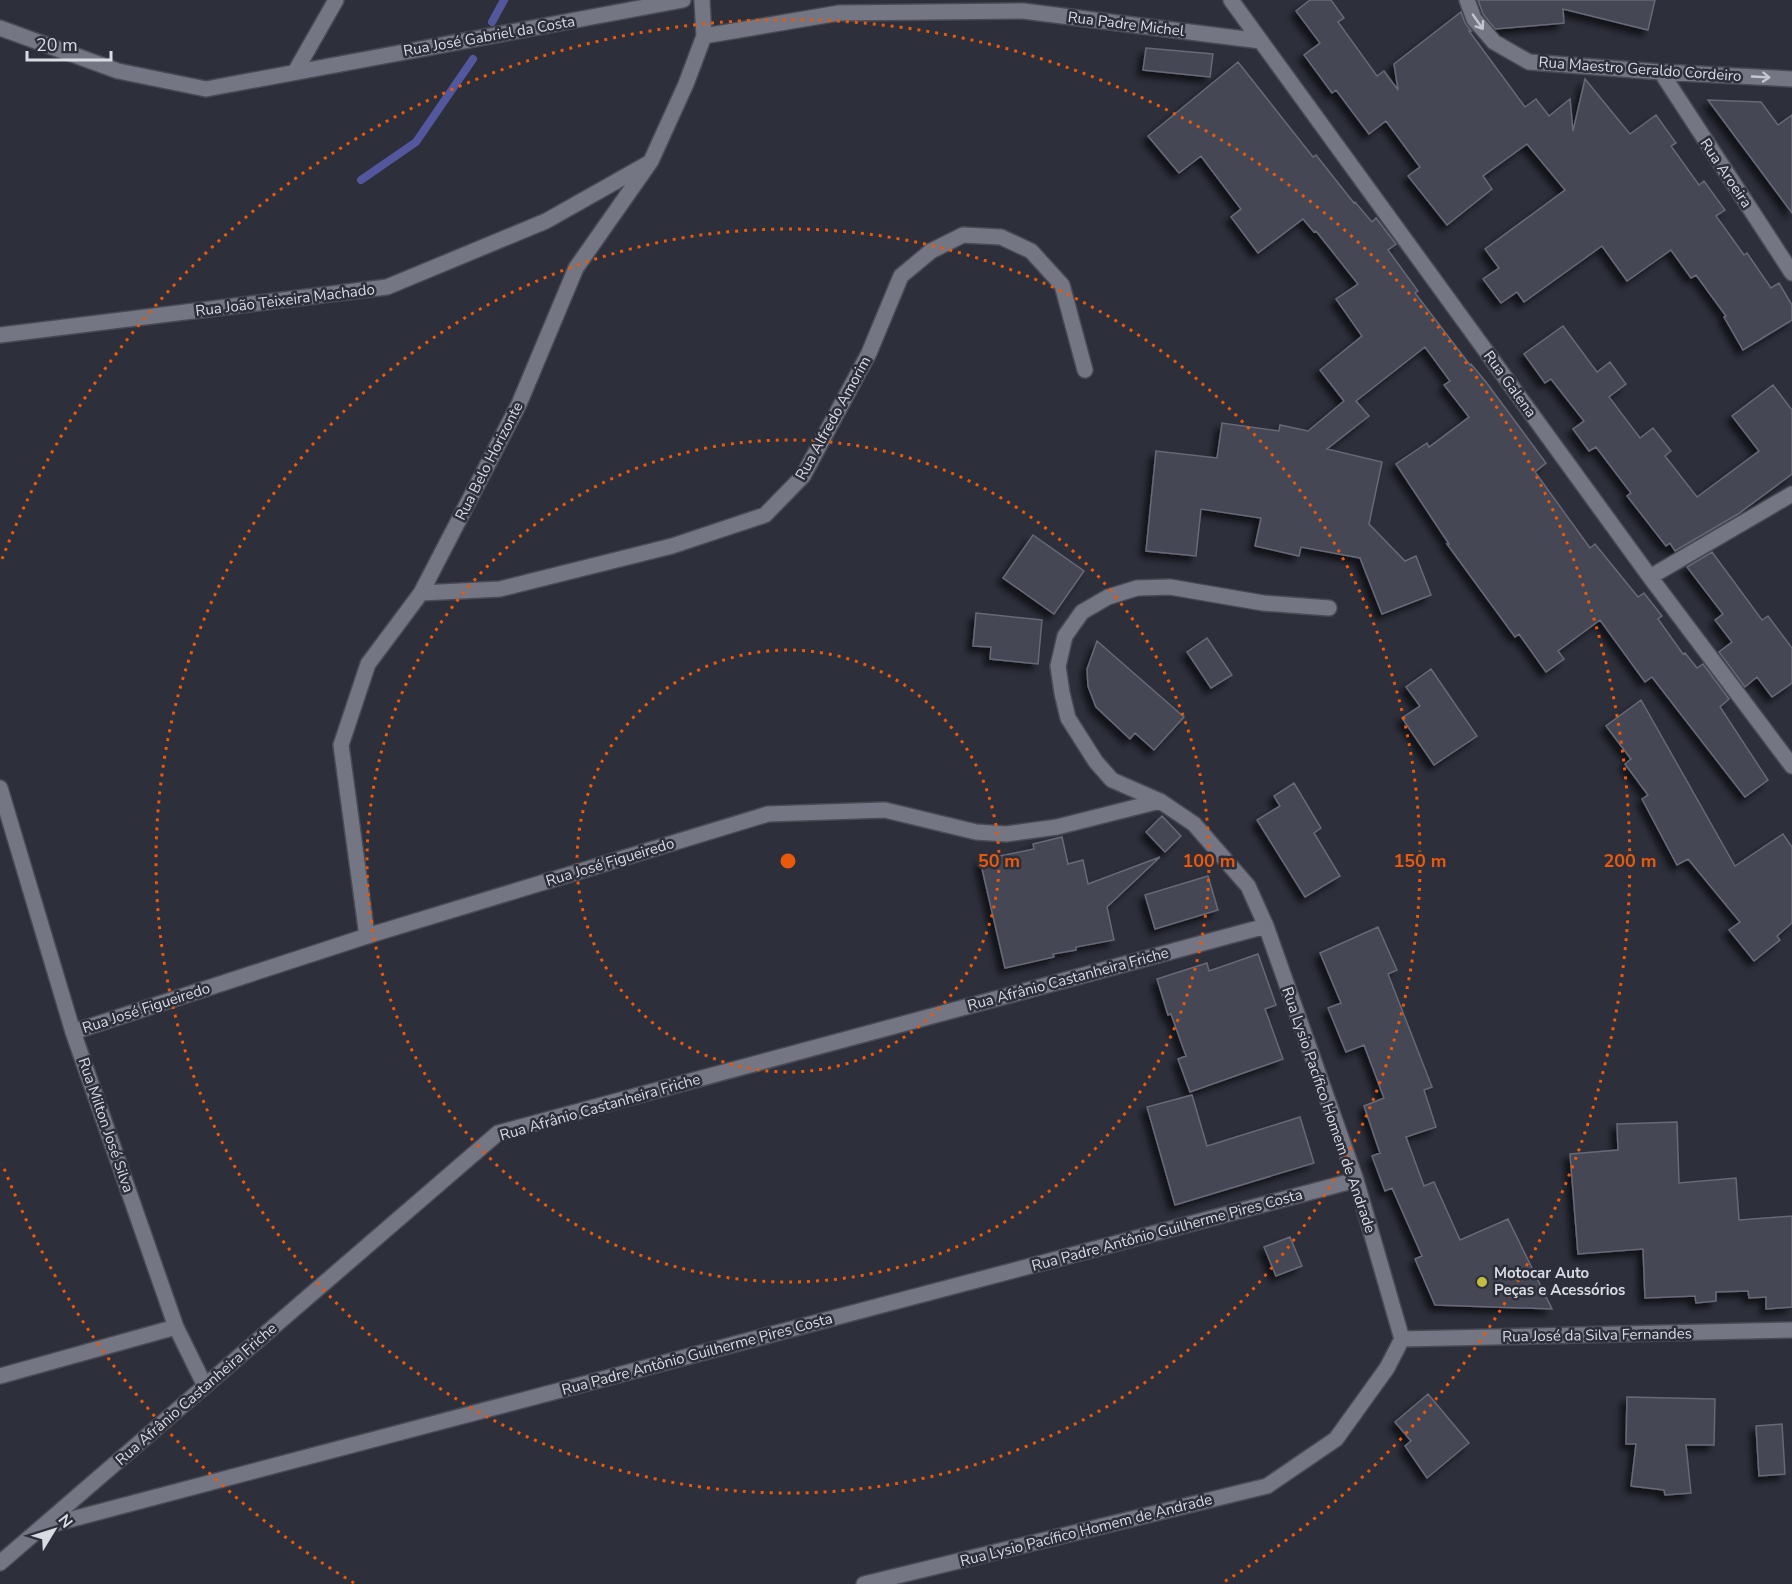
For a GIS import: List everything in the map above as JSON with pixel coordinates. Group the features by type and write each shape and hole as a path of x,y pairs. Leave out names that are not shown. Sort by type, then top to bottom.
{"street":[{"path":"296,72 336,0"},
{"name":"Rua José Gabriel da Costa","path":"0,28 118,71 206,89 683,0"},
{"name":"Rua Belo Horizonte","path":"367,936 341,745 368,664 421,593 519,404 576,268 651,162 686,84 704,36 702,0"},
{"name":"Rua Galena","path":"1231,0 1650,577 1792,766"},
{"name":"Rua Maestro Geraldo Cordeiro","path":"1467,0 1474,19 1494,42 1529,62 1792,79"},
{"name":"Rua Padre Michel","path":"704,36 839,13 1023,11 1261,41"},
{"name":"Rua Aroeira","path":"1661,72 1792,273"},
{"name":"Rua João Teixeira Machado","path":"0,335 387,287 546,221 651,162"},
{"name":"Rua Alfredo Amorim","path":"421,593 500,589 672,546 765,515 803,476 869,353 901,276 931,251 963,236 1001,237 1031,250 1062,285 1085,370"},
{"path":"1650,577 1792,494"},
{"name":"Rua Lysio Pacífico Homem de Andrade","path":"864,1584 1267,1486 1336,1439 1387,1368 1402,1339 1356,1180 1266,926 1248,886 1194,824 1160,801 1112,780 1096,762 1068,718 1058,666 1065,636 1082,612 1108,597 1137,588 1170,587 1263,603 1329,608"},
{"name":"Rua Milton José Silva","path":"0,788 73,1032 176,1327 205,1386"},
{"name":"Rua José Figueiredo","path":"73,1032 367,936 768,814 885,810 976,832 1006,834 1058,827 1160,801"},
{"name":"Rua Afrânio Castanheira Friche","path":"0,1563 498,1133 1266,926"},
{"name":"Rua Padre Antônio Guilherme Pires Costa","path":"38,1528 1356,1180"},
{"path":"0,1376 176,1327"},
{"name":"Rua José da Silva Fernandes","path":"1402,1339 1792,1330"}],"building":[{"path":"1310,0 1331,0 1344,18 1338,22 1377,76 1384,71 1398,90 1394,64 1461,12 1471,31 1469,31 1525,107 1536,99 1549,116 1570,99 1573,131 1585,79 1630,134 1656,115 1676,143 1671,146 1699,185 1704,181 1725,210 1716,216 1744,255 1747,253 1771,288 1779,283 1792,305 1792,320 1743,350 1724,317 1726,316 1696,275 1691,278 1671,250 1627,281 1602,246 1524,302 1517,292 1501,303 1483,279 1499,268 1485,249 1565,190 1527,144 1483,176 1492,189 1447,225 1408,176 1420,167 1386,121 1369,134 1336,90 1332,93 1304,55 1320,43 1296,11"},
{"path":"1478,0 1655,0 1648,30 1563,9 1564,23 1495,29 1483,14"},
{"path":"1146,48 1213,54 1210,77 1143,70"},
{"path":"1238,62 1313,157 1316,155 1354,203 1372,222 1376,218 1396,244 1388,250 1418,291 1415,293 1470,365 1486,382 1546,463 1535,472 1590,548 1595,544 1638,597 1644,593 1662,616 1658,619 1683,654 1685,653 1697,668 1703,664 1729,699 1720,707 1768,780 1745,797 1652,677 1645,682 1600,620 1558,651 1564,659 1546,672 1519,634 1515,637 1447,544 1449,544 1396,464 1427,443 1429,447 1469,417 1444,385 1450,381 1425,347 1356,401 1369,416 1327,449 1382,462 1369,524 1405,561 1416,556 1431,595 1382,614 1360,558 1301,547 1299,556 1255,546 1261,518 1201,509 1196,556 1146,551 1156,451 1217,458 1222,423 1279,431 1280,425 1308,431 1344,401 1320,370 1362,336 1336,299 1358,284 1316,231 1314,232 1303,219 1258,253 1231,217 1241,209 1201,156 1179,173 1148,136"},
{"path":"1708,100 1761,102 1778,125 1792,115 1792,213"},
{"path":"1563,326 1597,372 1610,362 1626,384 1609,397 1640,438 1653,428 1671,451 1665,456 1697,497 1759,451 1732,416 1773,385 1792,410 1792,474 1738,514 1675,551 1670,543 1666,546 1627,496 1631,493 1596,447 1589,451 1573,429 1584,421 1551,379 1545,383 1524,354"},
{"path":"1033,535 1084,571 1054,614 1003,578"},
{"path":"1712,552 1762,620 1768,616 1792,648 1792,683 1772,697 1757,677 1745,687 1719,652 1732,642 1715,620 1723,614 1687,567"},
{"path":"976,613 1042,620 1038,664 990,659 991,647 973,646"},
{"path":"1207,638 1232,675 1211,688 1187,652"},
{"path":"1097,641 1184,717 1154,750 1135,733 1130,739 1096,707 1088,686 1087,669"},
{"path":"1431,669 1477,736 1434,765 1402,718 1420,706 1406,687"},
{"path":"1641,700 1735,866 1783,834 1792,847 1792,923 1777,936 1780,940 1754,961 1729,930 1740,922 1688,859 1677,865 1642,799 1648,795 1625,764 1631,759 1606,726"},
{"path":"1294,783 1321,828 1314,833 1340,876 1305,897 1257,820 1280,806 1274,796"},
{"path":"1162,816 1181,836 1165,852 1146,832"},
{"path":"1062,837 1068,864 1083,860 1088,884 1160,857 1107,907 1114,940 1076,947 1076,950 1053,954 1054,957 1005,968 980,860 1034,849 1033,844"},
{"path":"1208,876 1218,910 1155,929 1145,895"},
{"path":"1378,927 1397,970 1388,974 1432,1087 1424,1090 1436,1127 1406,1137 1424,1186 1434,1182 1460,1240 1508,1219 1552,1309 1435,1305 1415,1259 1422,1256 1392,1188 1385,1191 1372,1156 1380,1153 1364,1106 1384,1098 1364,1045 1346,1052 1328,1008 1341,1003 1320,953"},
{"path":"1258,954 1276,1005 1265,1009 1283,1059 1190,1092 1178,1059 1186,1056 1171,1014 1168,1015 1157,979 1207,963 1209,971"},
{"path":"1192,1095 1207,1146 1300,1117 1314,1163 1175,1205 1147,1107"},
{"path":"1677,1122 1679,1183 1736,1178 1739,1220 1792,1216 1792,1307 1766,1309 1766,1297 1749,1298 1748,1291 1716,1292 1716,1301 1696,1303 1695,1296 1645,1298 1643,1249 1578,1254 1570,1154 1618,1150 1617,1124"},
{"path":"1290,1237 1302,1266 1276,1276 1264,1247"},
{"path":"1428,1394 1469,1443 1427,1478 1405,1446 1411,1441 1395,1422"},
{"path":"1627,1397 1715,1399 1714,1445 1686,1445 1691,1493 1665,1495 1664,1490 1631,1486 1636,1444 1626,1444"},
{"path":"1782,1424 1785,1474 1759,1476 1756,1426"}],"waterway":[{"path":"492,22 504,0"},
{"path":"361,180 416,142 473,59"}],"place":[{"name":"Motocar Auto Peças e Acessórios","path":"1482,1282"}]}
